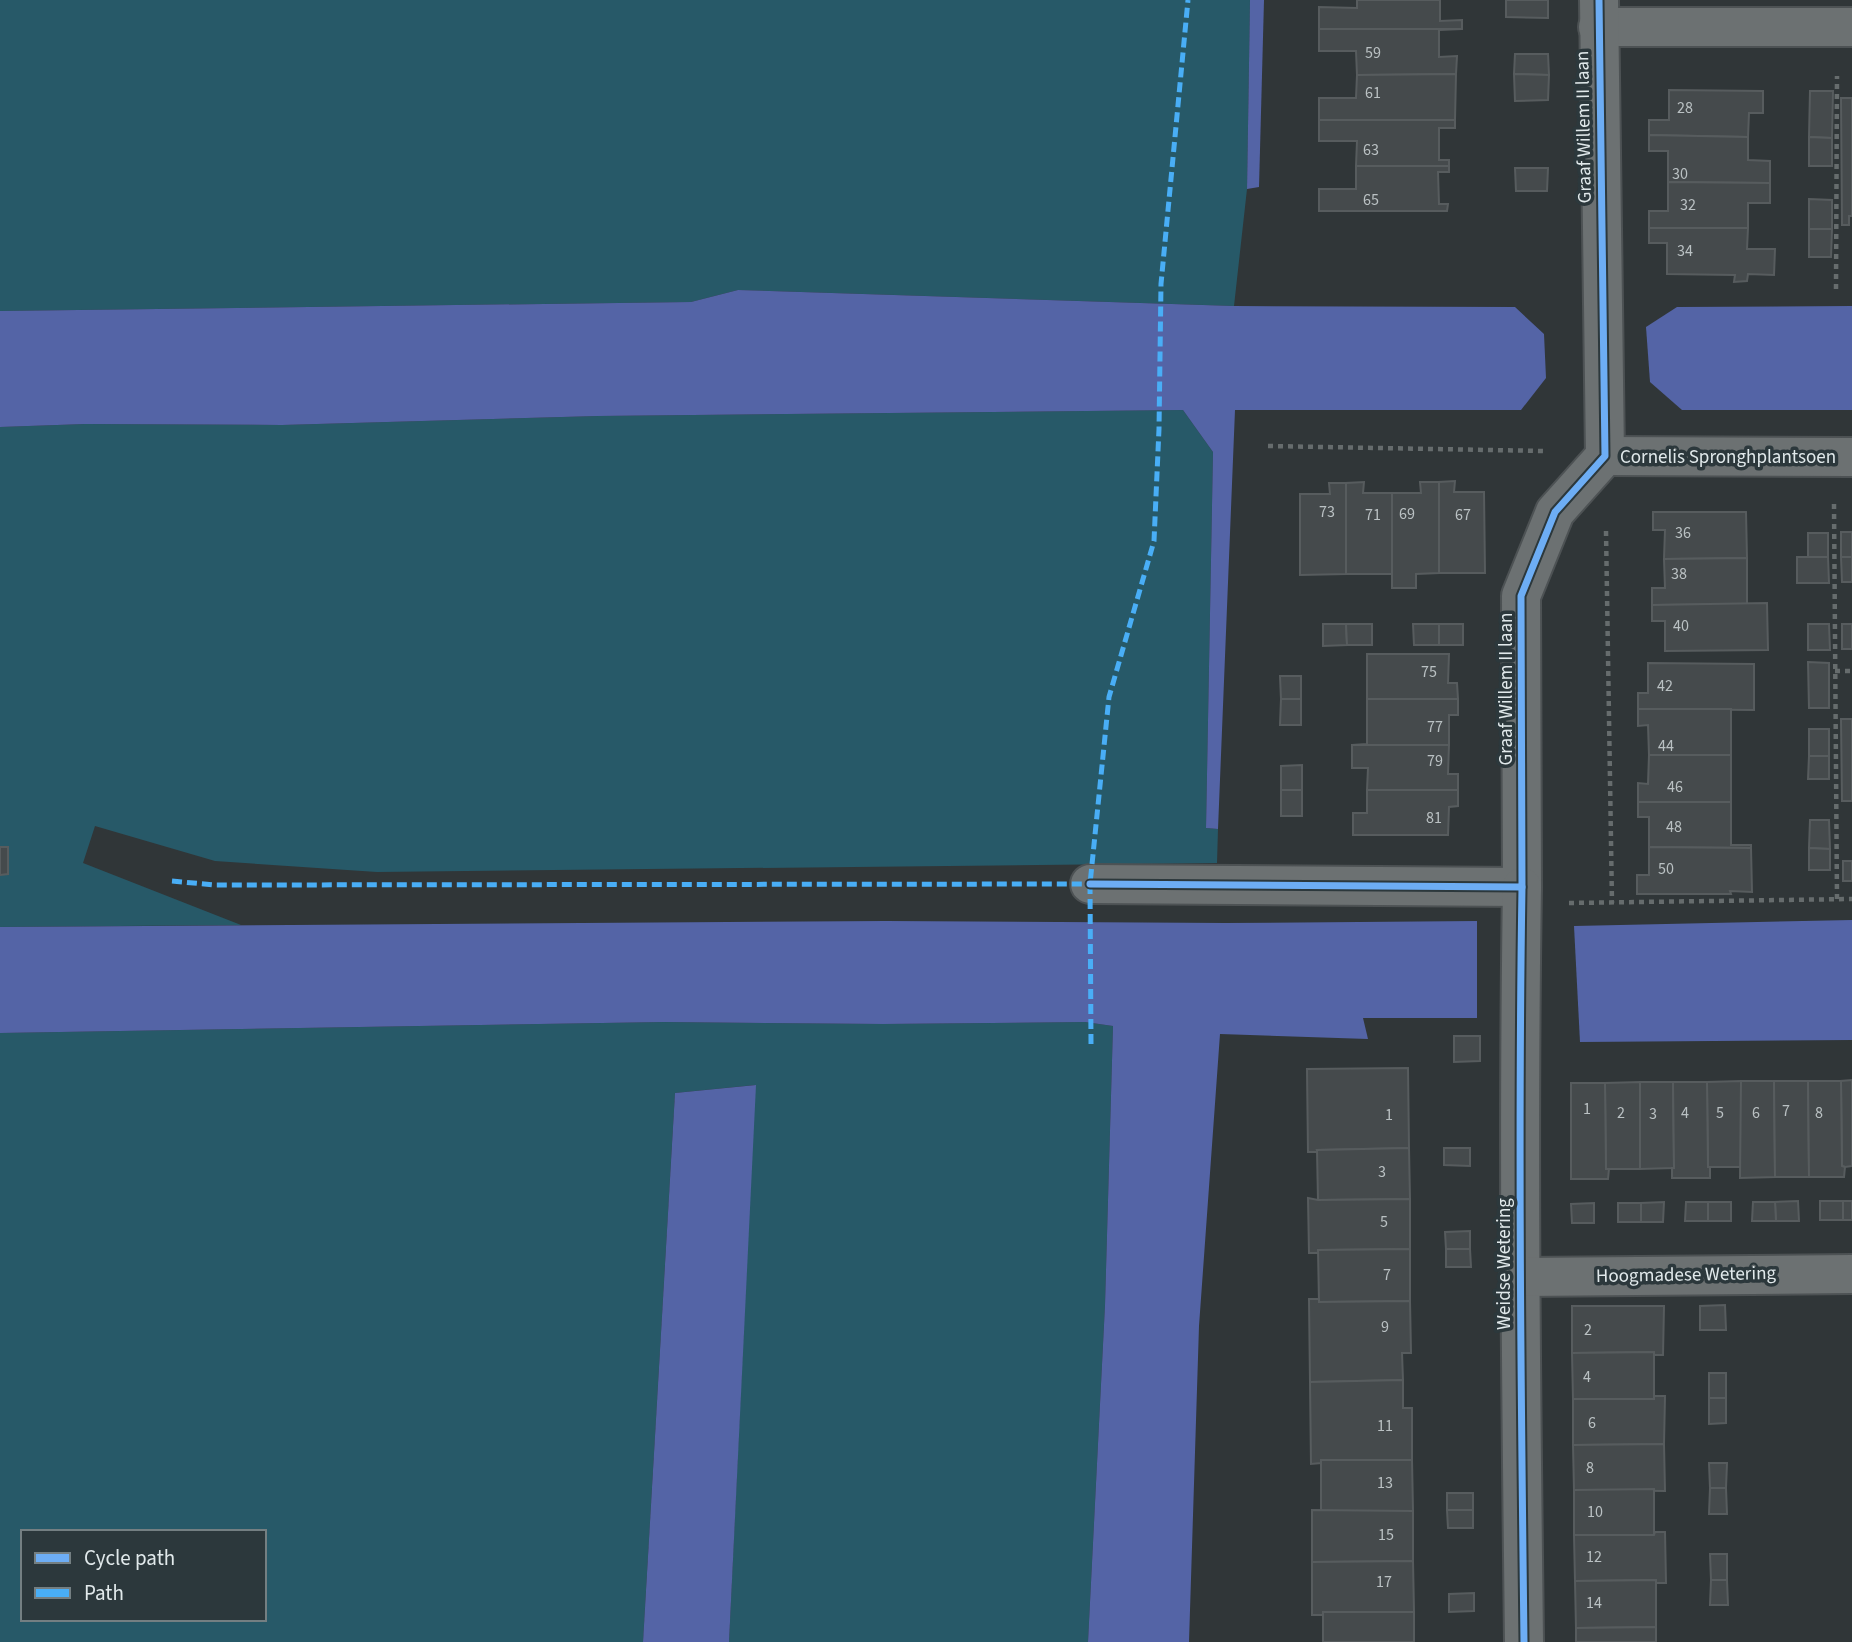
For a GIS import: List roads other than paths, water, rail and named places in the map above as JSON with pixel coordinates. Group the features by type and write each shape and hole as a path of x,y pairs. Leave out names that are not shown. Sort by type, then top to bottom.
{"street":[{"path":"1599,14 1844,27"},
{"name":"Graaf Willem II laan","path":"1522,887 1521,596 1555,512 1594,468 1599,14"},
{"name":"Cornelis Spronghplantsoen","path":"1594,468 1843,457"},
{"path":"1090,884 1522,887"},
{"name":"Weidse Wetering","path":"1522,887 1519,1277 1524,1642"},
{"name":"Hoogmadese Wetering","path":"1519,1277 1852,1274"}],"water":[{"path":"1250,0 1264,0 1259,187 1247,189"},
{"path":"738,290 1234,306 1515,307 1544,334 1546,378 1521,410 1235,410 1218,829 1206,828 1213,452 1183,410 598,416 282,425 85,424 0,427 0,311 691,302"},
{"path":"1852,306 1852,410 1682,410 1650,382 1646,327 1677,307"},
{"path":"1852,920 1852,1040 1580,1042 1574,926"},
{"path":"886,921 1477,921 1477,1018 1363,1018 1368,1039 1220,1034 1199,1326 1189,1642 1088,1642 1105,1305 1113,1026 1085,1022 664,1022 0,1033 0,927"},
{"path":"756,1085 729,1642 643,1642 675,1093"}]}
